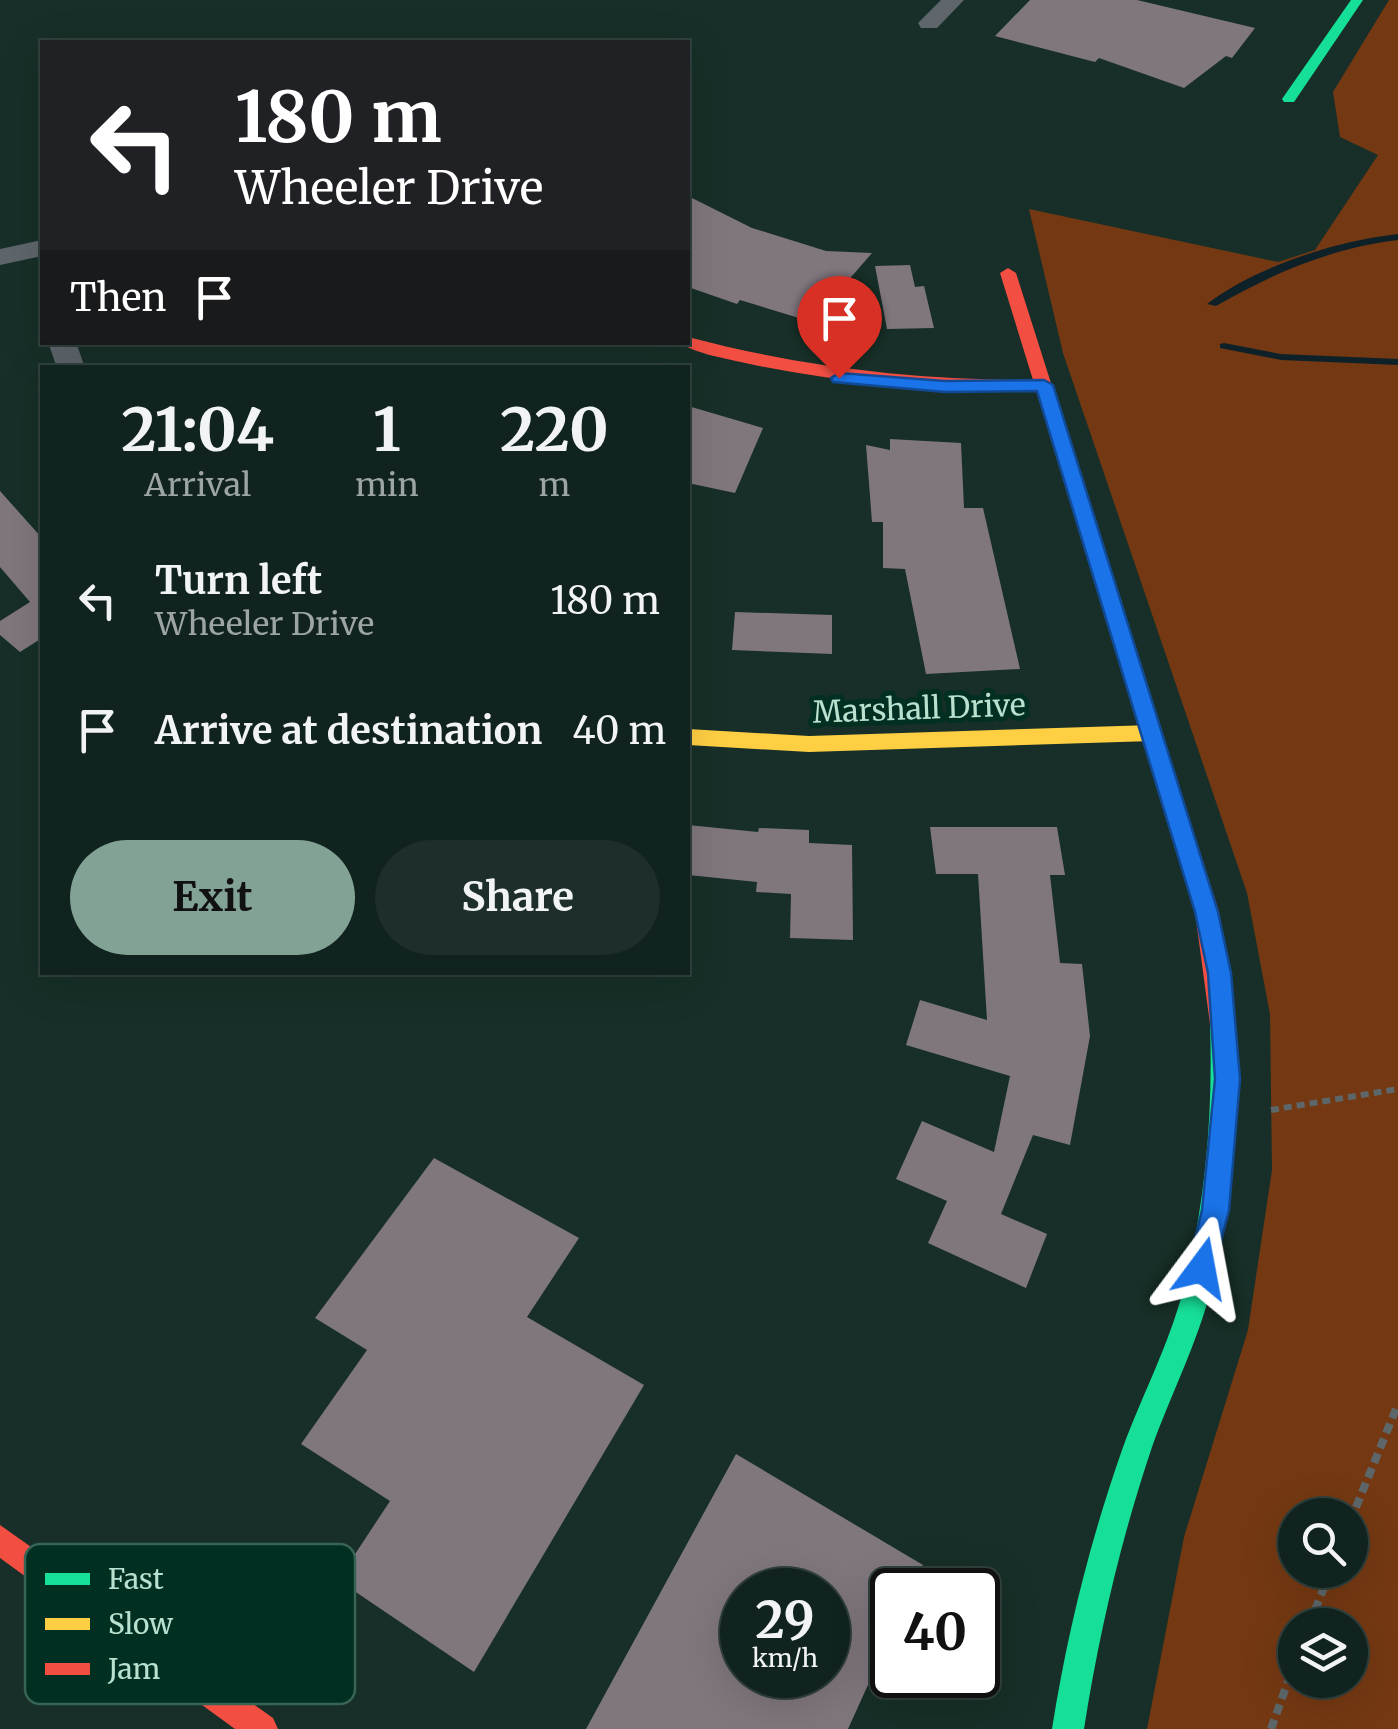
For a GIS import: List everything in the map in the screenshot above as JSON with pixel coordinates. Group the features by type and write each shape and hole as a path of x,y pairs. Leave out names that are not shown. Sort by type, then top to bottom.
{"street":[{"path":"929,23 953,0"},
{"path":"1288,98 1358,0"},
{"path":"0,257 38,249"},
{"path":"1008,274 1206,912 1220,973 1228,1079 1215,1210 1195,1297 1138,1447 1098,1568 1068,1729"},
{"path":"690,343 774,366 839,378 945,386 1044,385"},
{"name":"Marshall Drive","path":"690,737 809,744 1152,733"},
{"path":"0,1540 25,1558"},
{"path":"227,1704 262,1729"}],"path":[{"path":"1224,1118 1398,1089"},
{"path":"1360,1498 1398,1404"},
{"path":"1270,1729 1282,1698"}],"shaded area":[{"path":"1389,0 1398,0 1398,1729 1147,1729 1184,1537 1248,1330 1272,1170 1270,1014 1247,893 1063,353 1029,209 1278,262 1315,250 1378,155 1340,137 1333,92"}],"building":[{"path":"1030,0 1137,0 1255,28 1232,58 1226,56 1184,88 1099,58 1095,62 995,36"},
{"path":"690,197 752,228 826,251 872,253 812,322 740,300 737,304 690,288"},
{"path":"910,265 915,287 924,286 934,328 887,329 875,266"},
{"path":"690,407 763,428 735,493 690,483"},
{"path":"890,439 961,443 964,508 983,508 1020,669 926,674 905,569 883,568 883,522 872,522 866,445 890,450"},
{"path":"0,491 40,536 40,639 20,652 0,635 0,621 30,602 0,567"},
{"path":"735,612 832,615 832,654 732,650"},
{"path":"690,825 758,832 759,828 809,830 809,843 852,845 853,940 790,938 791,894 756,892 757,882 690,875"},
{"path":"930,827 1057,827 1065,875 1050,875 1060,963 1082,964 1090,1036 1070,1145 1033,1135 1001,1214 1047,1234 1026,1288 928,1243 947,1201 896,1179 922,1121 994,1152 1010,1076 906,1045 920,1000 987,1020 978,874 936,874"},
{"path":"434,1158 579,1238 527,1317 644,1385 474,1672 355,1592 355,1554 390,1501 301,1444 367,1350 315,1318"},
{"path":"736,1454 923,1565 870,1568 870,1680 848,1729 586,1729"}],"waterway":[{"path":"1212,304 1324,251 1398,237"},
{"path":"1224,346 1281,357 1398,362"}],"traffic: fast":[{"path":"1289,99 1357,0"},
{"path":"1068,1729 1080,1657 1115,1516 1184,1330 1205,1257 1223,1125 1222,1024"}],"traffic: slow":[{"path":"690,737 809,744 1152,733"}],"traffic: jam":[{"path":"1008,273 1207,912 1222,1024"},
{"path":"690,343 775,364 864,378 1044,385"},
{"path":"0,1540 25,1558"},
{"path":"227,1704 262,1729"}],"route":[{"path":"839,378 945,386 1044,385 1206,912 1220,973 1228,1079 1215,1210 1202,1268"}]}
